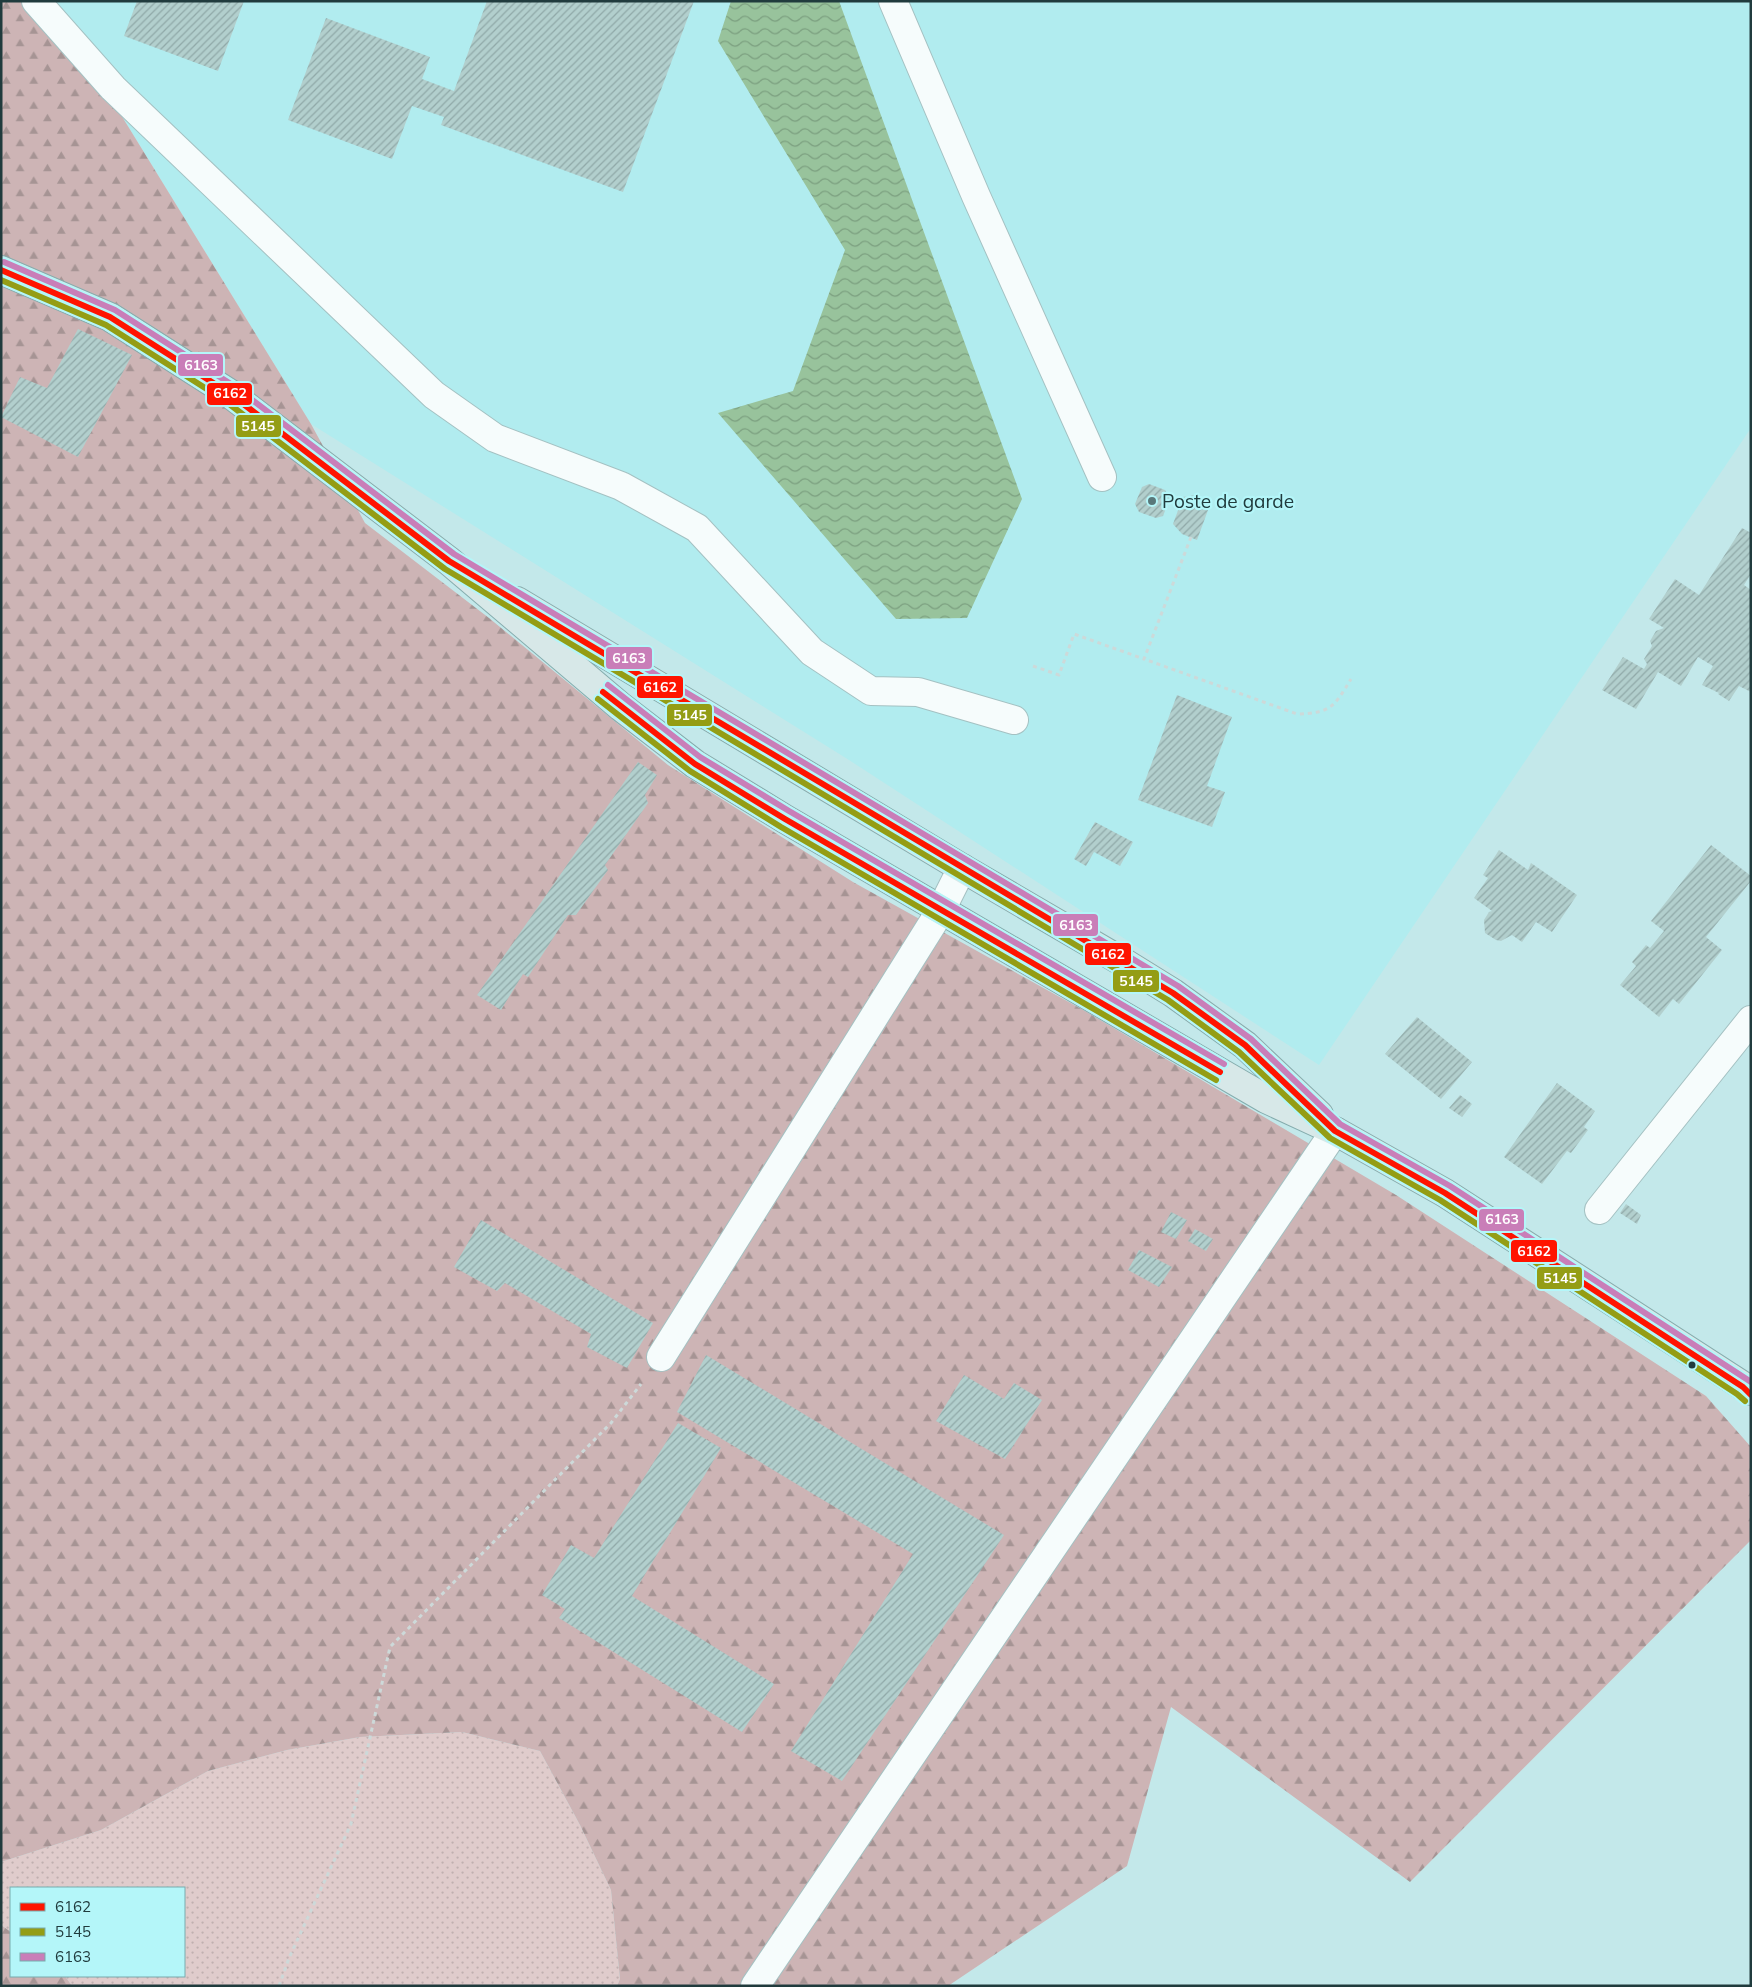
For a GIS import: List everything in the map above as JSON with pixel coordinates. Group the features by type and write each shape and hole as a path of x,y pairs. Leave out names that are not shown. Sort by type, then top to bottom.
{"main road":[{"path":"1,270 110,317 228,393 450,561 621,707 695,764 1266,1099 1335,1131 1445,1193 1748,1391"},
{"path":"450,561 1172,993 1245,1045 1335,1131"}],"street":[{"path":"36,1 113,88 434,395 495,438 621,486 697,528 812,652 871,691 918,692 1014,720"},
{"path":"893,1 976,196 1102,476"},
{"path":"661,1358 941,910 962,868"},
{"path":"1599,1210 1751,1020"},
{"path":"755,1986 1335,1131"}],"path":[{"path":"1144,659 1191,537"},
{"path":"1033,666 1059,675 1074,634 1297,714 1316,714 1328,710 1341,695 1351,679"},
{"path":"279,1986 289,1958 351,1824 390,1647 611,1423 661,1358"}],"shaded area":[{"path":"51,1 1751,1 1751,428 1319,1065 849,760 311,424"},
{"path":"462,1732 540,1751 580,1825 611,1890 620,1979 617,1986 72,1986 66,1977 185,1977 185,1887 10,1887 10,1931 1,1925 1,1862 101,1830 208,1771 287,1750 360,1737"}],"green space":[{"path":"1,1 51,1 311,424 365,523 489,618 668,765 853,882 1085,1011 1396,1195 1706,1396 1751,1447 1751,1540 1410,1882 1171,1707 1127,1866 948,1986 617,1986 620,1979 611,1890 580,1825 540,1751 462,1732 360,1737 287,1750 208,1771 101,1830 1,1862"},
{"path":"1,1925 10,1931 10,1977 66,1977 72,1986 1,1986"}],"water":[{"path":"731,1 839,1 1022,499 967,618 896,619 718,413 793,391 845,250 718,41"}],"building":[{"path":"137,1 244,1 218,71 124,36"},
{"path":"487,1 694,1 623,192 441,125 444,117 412,106 392,159 288,120 326,18 430,57 422,79 454,91"},
{"path":"78,329 132,355 78,457 1,417 20,377 47,388"},
{"name":"Poste de garde","path":"1149,484 1165,490 1170,498 1163,516 1156,518 1139,512 1135,504 1142,487"},
{"path":"1197,495 1211,502 1197,540 1182,534 1173,524 1183,497"},
{"path":"1742,528 1751,533 1751,574 1744,585 1751,590 1751,692 1739,686 1729,701 1719,693 1702,685 1713,666 1698,657 1681,686 1658,672 1636,709 1602,690 1623,657 1644,669 1647,664 1644,659 1652,646 1650,641 1656,631 1664,628 1649,619 1675,579 1699,595"},
{"path":"1177,695 1232,717 1207,786 1225,792 1212,827 1138,800"},
{"path":"638,762 657,775 645,795 648,803 605,865 608,870 576,915 568,915 528,977 523,974 501,1010 477,995"},
{"path":"1095,822 1133,842 1120,866 1094,852 1086,866 1074,859"},
{"path":"1711,845 1751,876 1751,881 1706,937 1722,950 1679,1004 1673,999 1659,1017 1620,985 1636,966 1632,962 1646,945 1650,948 1664,931 1651,921"},
{"path":"1499,850 1528,870 1531,863 1577,895 1552,932 1536,922 1522,942 1512,935 1501,941 1485,933 1484,920 1489,912 1492,911 1474,898 1488,878 1483,875"},
{"path":"1417,1017 1472,1062 1441,1099 1385,1054"},
{"path":"1557,1083 1595,1111 1584,1127 1588,1130 1571,1153 1567,1151 1542,1184 1504,1157"},
{"path":"1460,1095 1472,1104 1462,1117 1449,1108"},
{"path":"1626,1204 1641,1215 1637,1224 1620,1213"},
{"path":"1171,1212 1187,1220 1176,1239 1161,1232"},
{"path":"481,1220 653,1323 627,1368 587,1347 591,1334 505,1283 497,1291 454,1267"},
{"path":"1195,1229 1213,1239 1206,1251 1188,1241"},
{"path":"1139,1250 1172,1267 1159,1287 1128,1270"},
{"path":"706,1355 1004,1535 842,1781 791,1751 913,1554 677,1412"},
{"path":"964,1375 1004,1399 1014,1383 1042,1400 1005,1459 936,1421"},
{"path":"678,1423 721,1448 632,1596 774,1684 742,1732 559,1618 565,1609 542,1595 571,1545 594,1558"}],"transit line":[{"name":"6163","path":"4,262 115,310 234,386 454,554 1178,986 1251,1039 1340,1124 1450,1186 1751,1382"},
{"name":"6162","path":"1,270 110,317 229,393 449,561 1173,993 1245,1045 1335,1131 1445,1193 1743,1387 1751,1395"},
{"name":"5145","path":"1,280 106,325 224,400 445,569 1168,1000 1239,1052 1330,1138 1440,1200 1745,1401"},
{"name":"6163","path":"608,685 700,757 789,811 1224,1064"},
{"name":"6162","path":"603,692 695,764 785,819 1220,1072"},
{"name":"5145","path":"598,699 690,771 781,827 1216,1080"}],"place":[{"name":"Poste de garde","path":"1152,501"}]}
